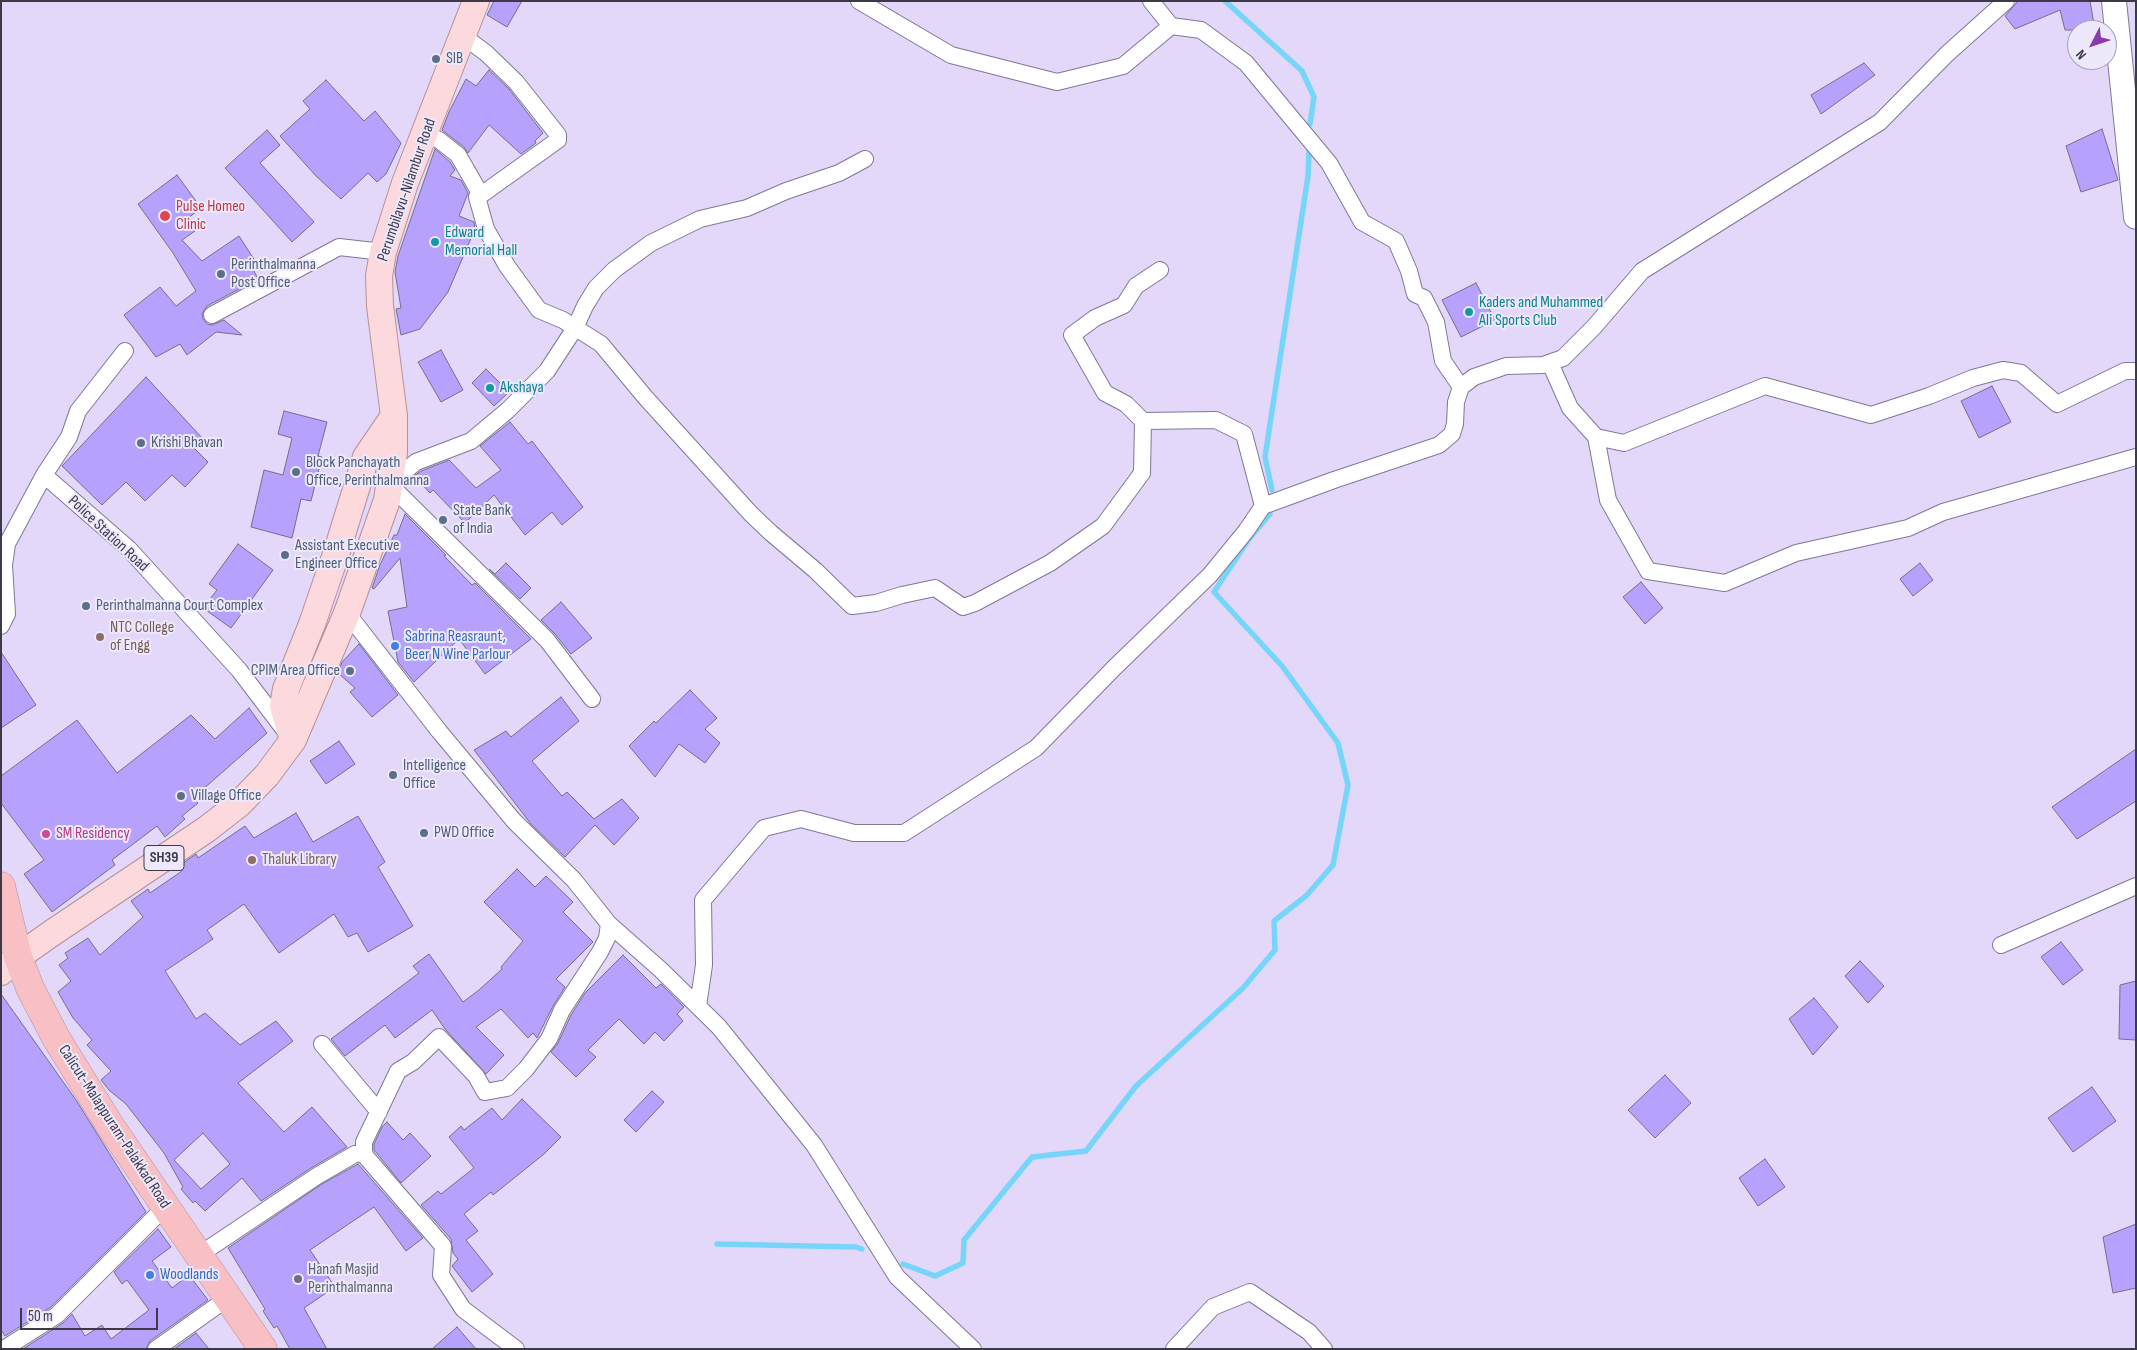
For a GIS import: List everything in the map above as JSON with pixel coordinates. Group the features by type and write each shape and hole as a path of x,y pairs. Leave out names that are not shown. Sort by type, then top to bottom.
{"highway":[{"name":"Calicut-Malappuram-Palakkad Road","path":"1,886 10,965 30,988 56,1038 111,1127 263,1349"}],"main road":[{"name":"Perumbilavu-Nilambur Road","path":"10,965 207,829 239,804 267,776 293,740 347,613 384,509 394,452 394,416 380,306 379,276 383,252 424,134 476,1"},
{"path":"2114,1 2136,217"},
{"path":"293,740 282,706 286,689 318,607 366,458 394,416"}],"street":[{"path":"860,1 951,55 1057,82 1123,66 1171,26"},
{"path":"1151,1 1171,26 1201,30 1246,63 1329,163 1362,222 1396,241 1409,271 1415,294 1424,298 1436,322 1443,361 1461,387"},
{"path":"698,1006 704,965 703,900 764,828 801,819 854,833 904,833 1036,748 1114,668 1210,575 1264,506 1334,480 1439,445 1452,434 1455,424 1456,402 1461,387 1474,377 1506,366 1543,365 1563,358 1594,327 1642,270 1880,122 1948,54 2006,1"},
{"path":"462,36 486,53 516,82 558,135 558,140 477,197 486,229 507,266 539,310 563,320 602,344 657,410 752,514 852,606 876,603 902,594 935,588 963,607 975,603 1050,563 1103,526 1142,473 1142,421 1126,404 1105,393 1072,335 1095,318 1124,305 1136,286 1160,270"},
{"path":"424,134 439,140 458,155 481,195"},
{"path":"592,699 547,640 389,484 416,462 471,441 508,410 547,371 575,328 596,288 614,270 651,243 700,219 747,208 786,191 839,173 865,159"},
{"path":"212,315 339,247 383,252"},
{"path":"1,626 6,614 4,565 7,544 44,475 69,437 78,411 125,351"},
{"path":"1550,363 1570,408 1596,437 1608,500 1648,571 1725,583 1796,553 1908,528 1943,512 2136,457"},
{"path":"1596,437 1624,443 1765,386 1871,415 1929,396 1973,378 2003,370 2021,373 2057,404 2125,372 2136,371"},
{"path":"1142,421 1216,420 1244,434 1264,506"},
{"name":"Police Station Road","path":"44,475 128,549 239,670 269,712 293,740"},
{"path":"347,613 439,731 514,821 574,880 609,924 719,1026 814,1145 897,1277 973,1349"},
{"path":"2001,945 2136,886"},
{"path":"516,1349 463,1309 441,1276 443,1246 364,1153 364,1142 398,1071 413,1062 439,1037 476,1076 485,1092 507,1088 526,1069 549,1039 562,1010 600,952 607,938 609,924"},
{"path":"322,1044 379,1112"},
{"path":"199,1256 317,1176 355,1154 364,1153"},
{"path":"3,1348 58,1315 165,1207"},
{"path":"1174,1349 1213,1307 1250,1292 1309,1332 1324,1349"},
{"path":"156,1349 228,1298"}],"building":[{"path":"494,1 522,1 507,27 487,15"},
{"path":"2018,1 2090,1 2093,20 2067,20 2067,30 2065,30 2060,10 2015,29 2005,16"},
{"path":"1864,63 1875,75 1821,114 1811,95"},
{"path":"489,70 509,89 543,133 535,141 536,143 521,154 489,125 468,153 464,147 442,130 466,79 476,86"},
{"path":"326,80 364,121 375,111 401,143 386,174 377,182 368,173 341,199 316,176 280,136 310,109 303,101"},
{"path":"2102,129 2118,180 2081,192 2066,146"},
{"path":"267,130 280,145 260,163 314,222 292,242 225,168"},
{"name":"Edward Memorial Hall","path":"435,149 450,162 455,170 450,176 461,180 468,193 459,216 474,222 475,229 448,292 420,329 401,335 396,309 401,308 395,272 398,256"},
{"path":"177,175 201,208 187,219 195,231 182,240 202,261 239,236 257,264 252,267 258,279 207,306 202,314 207,324 212,325 224,320 242,335 216,332 187,355 180,344 156,357 124,315 160,287 176,306 196,291 173,253 138,204"},
{"name":"Kaders and Muhammed Ali Sports Club","path":"1476,283 1495,320 1461,337 1442,300"},
{"path":"441,350 463,390 441,402 418,362"},
{"name":"Akshaya","path":"486,369 509,392 494,406 472,383"},
{"name":"Krishi Bhavan","path":"146,377 203,439 194,448 208,462 185,487 172,475 145,501 126,482 102,505 62,466"},
{"path":"1992,386 2011,422 1979,438 1961,401"},
{"name":"Block Panchayath Office, Perinthalmanna","path":"284,411 327,422 318,456 322,457 311,501 301,499 292,538 251,527 264,470 283,475 292,438 278,434"},
{"path":"510,422 528,444 532,441 583,507 562,525 552,512 525,535 494,495 465,523 433,490 430,493 414,476 421,471 449,460 476,488 501,470 480,446"},
{"path":"405,514 446,555 444,556 472,585 475,583 531,639 485,674 459,639 414,682 398,662 388,611 407,607 400,558 374,589 372,588 380,565 394,535 397,535"},
{"path":"238,544 273,570 231,628 203,608 217,590 209,584"},
{"path":"506,563 531,588 520,599 489,569 495,574"},
{"path":"1920,563 1933,580 1913,596 1900,579"},
{"path":"1641,582 1663,608 1645,624 1623,597"},
{"path":"561,602 592,638 571,654 541,620"},
{"path":"359,644 398,695 372,717 350,692 355,688 338,673 342,662"},
{"path":"1,652 36,705 1,728"},
{"path":"690,690 717,718 705,729 720,743 705,763 679,744 655,777 629,746 654,721 656,723"},
{"path":"561,697 579,721 532,761 562,796 567,792 594,819 622,799 639,818 614,845 595,825 565,857 531,824 474,750 506,731 511,737"},
{"path":"249,708 267,733 193,798 198,803 182,816 185,819 165,837 157,826 112,860 115,865 52,912 24,874 44,860 1,803 1,776 77,720 117,773 191,715 215,739"},
{"path":"339,741 355,764 326,784 310,761"},
{"path":"2136,749 2136,801 2077,839 2052,807"},
{"path":"296,813 313,842 358,816 385,862 378,867 413,926 368,952 357,933 348,937 334,914 279,953 244,904 207,930 213,939 165,971 196,1019 205,1013 240,1045 276,1021 293,1041 238,1083 284,1132 312,1107 347,1147 261,1201 242,1178 205,1211 195,1201 193,1203 181,1189 183,1187 164,1153 126,1104 109,1090 101,1080 111,1071 87,1045 92,1040 73,1018 58,992 71,981 59,965 68,958 65,953 88,938 100,955 143,917 131,901 148,889 150,893 182,871 179,866 196,854 198,858 245,826 254,838","holes":["203,1133 230,1164 201,1189 174,1160"]},
{"path":"517,869 535,887 546,876 573,902 563,912 593,942 556,979 565,987 537,1038 533,1033 528,1038 501,1009 476,1027 504,1055 486,1074 445,1029 432,1010 395,1038 385,1025 345,1056 331,1039 419,973 413,966 429,954 463,1002 502,969 501,967 523,941 484,902"},
{"path":"2061,942 2083,970 2063,985 2041,957"},
{"path":"623,955 656,988 661,984 684,1007 677,1014 683,1021 664,1041 655,1032 644,1044 619,1019 588,1050 596,1057 576,1077 551,1052 558,1043 571,1015 585,993"},
{"path":"1860,961 1884,986 1868,1003 1845,976"},
{"path":"2136,981 2136,1040 2119,1039 2120,985"},
{"path":"1,994 76,1100 146,1212 51,1307 5,1336 1,1330"},
{"path":"1814,998 1838,1027 1813,1055 1789,1019"},
{"path":"1665,1075 1691,1103 1655,1138 1628,1110"},
{"path":"2092,1087 2116,1121 2073,1152 2048,1118"},
{"path":"652,1091 664,1102 636,1132 624,1120"},
{"path":"522,1099 561,1137 544,1154 493,1195 491,1192 464,1214 478,1231 466,1240 493,1274 472,1292 452,1266 458,1259 453,1253 451,1239 421,1205 438,1191 441,1194 474,1168 449,1137 461,1126 464,1130 492,1108 502,1120"},
{"path":"387,1122 403,1140 410,1133 431,1156 401,1183 374,1150 374,1144 382,1127"},
{"path":"1765,1159 1785,1187 1758,1206 1739,1178"},
{"path":"358,1164 423,1238 406,1251 374,1207 310,1250 335,1287 304,1308 327,1349 290,1349 277,1326 274,1328 263,1311 265,1309 228,1248 322,1184"},
{"path":"2136,1224 2136,1288 2113,1293 2103,1237"},
{"path":"158,1229 171,1247 152,1261 172,1288 189,1275 208,1300 150,1341 146,1349 23,1349 63,1323 72,1314 85,1336 102,1325 111,1339 149,1310 127,1280 122,1284 114,1272"},
{"path":"457,1327 476,1349 432,1349"},
{"path":"196,1333 209,1349 174,1349"}],"waterway":[{"path":"1225,1 1302,71 1314,97 1310,124"},
{"path":"1272,490 1265,457 1308,176 1309,151"},
{"path":"903,1264 935,1276 963,1263 964,1240 1032,1157 1086,1151 1136,1086 1243,988 1275,950 1274,921 1306,896 1333,865 1348,785 1338,743 1282,666 1214,592 1249,539 1270,514"},
{"path":"717,1244 856,1247 862,1249"}],"place":[{"name":"SIB","path":"436,59"},
{"name":"Pulse Homeo Clinic","path":"165,216"},
{"name":"Edward Memorial Hall","path":"435,242"},
{"name":"Perinthalmanna Post Office","path":"221,274"},
{"name":"Kaders and Muhammed Ali Sports Club","path":"1469,312"},
{"name":"Akshaya","path":"490,388"},
{"name":"Krishi Bhavan","path":"141,443"},
{"name":"Block Panchayath Office, Perinthalmanna","path":"296,472"},
{"name":"State Bank of India","path":"443,520"},
{"name":"Assistant Executive Engineer Office","path":"285,555"},
{"name":"Perinthalmanna Court Complex","path":"86,606"},
{"name":"NTC College of Engg","path":"100,637"},
{"name":"Sabrina Reasraunt, Beer N Wine Parlour","path":"395,646"},
{"name":"CPIM Area Office","path":"350,671"},
{"name":"Intelligence Office","path":"393,775"},
{"name":"Village Office","path":"181,796"},
{"name":"PWD Office","path":"424,833"},
{"name":"SM Residency","path":"46,834"},
{"name":"Thaluk Library","path":"252,860"},
{"name":"Woodlands","path":"150,1275"},
{"name":"Hanafi Masjid Perinthalmanna","path":"298,1279"}]}
